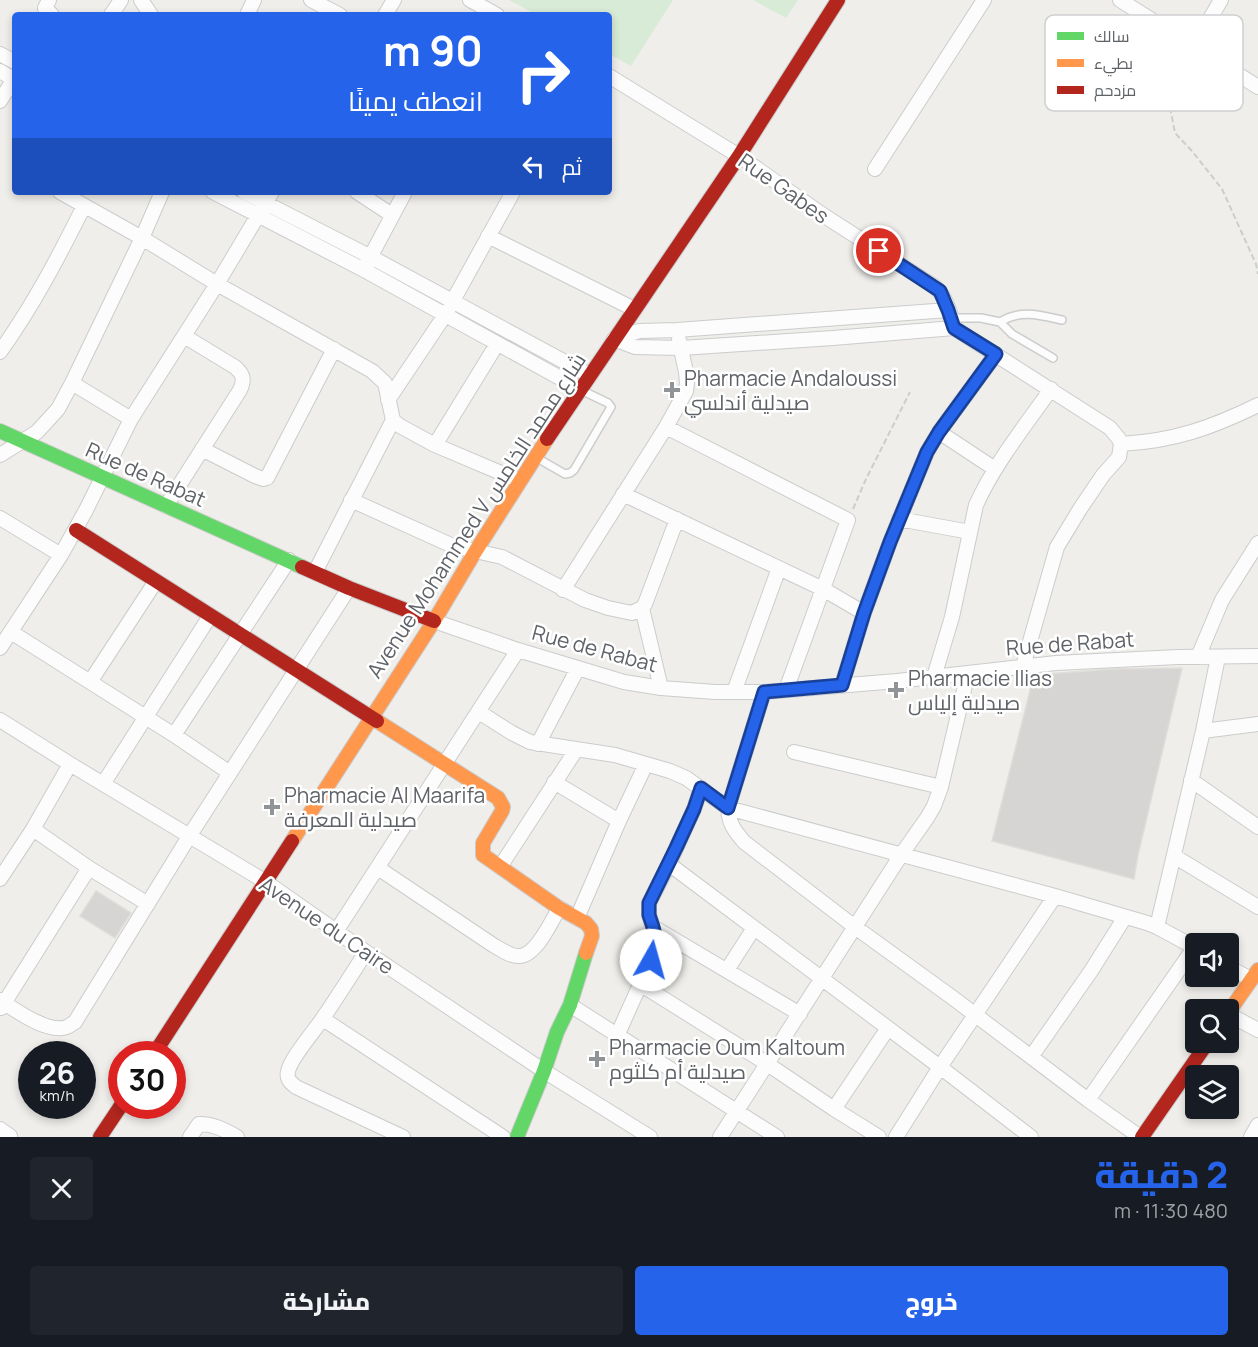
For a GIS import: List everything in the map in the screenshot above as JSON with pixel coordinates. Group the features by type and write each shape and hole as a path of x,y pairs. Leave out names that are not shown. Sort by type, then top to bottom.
{"street":[{"path":"311,0 334,12"},
{"path":"470,0 492,12"},
{"name":"Avenue Mohammed V شارع محمد الخامس","path":"163,1041 434,621 520,480 739,156 838,0"},
{"path":"875,169 984,0"},
{"path":"1122,0 1145,15"},
{"path":"1212,15 1221,0"},
{"path":"1243,77 1258,87"},
{"name":"Rue Gabes","path":"612,78 739,156 823,215 935,287 940,291 951,318"},
{"path":"0,101 12,83"},
{"path":"65,195 372,371 385,382 393,420 315,572"},
{"path":"0,455 37,432 58,409 161,195"},
{"path":"219,195 364,270 580,389"},
{"path":"362,195 392,215"},
{"path":"364,270 403,195"},
{"path":"388,400 453,302 511,195"},
{"path":"0,648 76,530 131,419 217,284 268,197 370,257 589,375"},
{"path":"0,352 39,293 84,206"},
{"path":"488,236 634,309"},
{"path":"614,339 636,347 681,348 833,338 951,318"},
{"path":"614,339 639,331 951,318 996,354 1110,428 1121,444 1119,457 1103,475 1080,509 1058,548 1023,666"},
{"path":"563,590 666,427 686,391 687,383 676,330"},
{"path":"166,506 240,390 244,378 235,367 184,336"},
{"path":"435,445 497,344"},
{"path":"202,449 255,477 267,478 334,349"},
{"path":"842,685 864,613 927,452 996,354"},
{"path":"72,383 131,419"},
{"path":"934,677 952,617 976,505 995,469 1051,389"},
{"path":"1121,444 1167,439 1207,428 1258,405"},
{"path":"393,420 435,445 520,480"},
{"path":"666,427 848,520 786,690"},
{"name":"Rue de Rabat","path":"0,431 349,588 518,650 624,681 661,688 715,692 764,692 897,681 1023,666 1198,657 1258,657"},
{"path":"939,432 995,469"},
{"path":"623,494 823,589 864,613"},
{"path":"351,501 453,546 502,557 585,600 632,613 645,604 677,519"},
{"path":"0,518 61,555"},
{"path":"899,519 970,532"},
{"path":"76,530 501,802 502,811 483,843 483,855 559,908 586,923 591,929 592,936 570,1005 557,1032 517,1137"},
{"path":"1198,657 1222,600 1258,544"},
{"path":"174,735 289,560"},
{"path":"734,692 779,568"},
{"path":"90,682 156,581"},
{"path":"89,868 2,1004 48,1026 68,1027 75,1022 190,835 349,588"},
{"path":"642,608 661,688"},
{"path":"103,784 210,616"},
{"path":"11,632 230,773"},
{"path":"337,930 518,650"},
{"path":"1157,927 1218,657"},
{"path":"538,744 578,668"},
{"path":"720,1137 934,806 968,673"},
{"path":"764,692 728,808 732,827 744,842 855,927 1141,1137 1200,1053"},
{"path":"479,712 530,742 615,755 670,771 686,778 728,808 1055,896 1157,927 1185,942"},
{"name":"Avenue du Caire","path":"0,720 266,882 544,1071 650,1137"},
{"path":"1203,731 1258,724"},
{"path":"500,867 576,750"},
{"path":"794,752 940,787"},
{"path":"0,879 33,829 70,764"},
{"path":"577,918 646,764"},
{"path":"1191,780 1258,827"},
{"path":"554,782 619,821"},
{"path":"617,1036 657,943 649,915 649,903 694,809 701,788"},
{"path":"33,829 89,868 148,904"},
{"path":"1174,855 1258,907"},
{"path":"669,864 1031,1137"},
{"path":"378,868 493,945 519,956 528,953 538,943 559,908"},
{"path":"896,1137 940,1067 1055,896"},
{"path":"1031,1057 1091,971 1125,917"},
{"path":"653,927 800,1014"},
{"path":"727,970 754,928"},
{"path":"366,952 292,1062 288,1071 289,1081 296,1087 403,1137"},
{"path":"1088,1100 1185,962"},
{"path":"1238,999 1255,974 1239,970"},
{"path":"640,984 879,1137"},
{"path":"570,1005 777,1137"},
{"path":"323,1019 499,1136"},
{"path":"1239,1019 1258,1030"},
{"path":"834,1109 888,1028"},
{"path":"100,1137 112,1119"},
{"path":"190,1137 200,1125 207,1124 222,1128 237,1137"},
{"path":"1251,1137 1258,1125"}],"lane":[{"path":"1000,322 1010,316 1032,314 1062,320"},
{"path":"951,318 981,318 1000,322 1012,334 1053,358"},
{"path":"535,457 565,474 574,470 610,407 608,403 580,389"}],"path":[{"path":"1171,111 1175,133 1222,189 1256,264 1258,274"},
{"path":"848,520 910,392"}],"green space":[{"path":"509,0 673,0 631,66 612,56 612,12 531,12"},
{"path":"753,0 798,0 786,18"}],"building":[{"path":"1182,668 1134,879 992,841 1034,675 1113,669"},
{"path":"96,891 131,913 115,938 80,916"}],"traffic: fast":[{"path":"0,431 302,567"},
{"path":"517,1137 557,1032 570,1005 586,953"}],"traffic: slow":[{"path":"292,841 434,621 547,439"},
{"path":"377,721 498,798 503,807 502,811 483,843 483,855 559,908 586,923 591,929 592,936 586,953"},
{"path":"1238,999 1258,970"}],"traffic: jam":[{"path":"547,439 739,156 838,0"},
{"path":"76,530 377,721"},
{"path":"302,567 434,621"},
{"path":"162,1041 292,841"},
{"path":"1142,1137 1200,1053"},
{"path":"100,1137 112,1119"}],"place":[{"name":"Pharmacie Andaloussi صيدلية أندلسي","path":"672,390"},
{"name":"Pharmacie Ilias صيدلية إلياس","path":"896,690"},
{"name":"Pharmacie Al Maarifa صيدلية المعرفة","path":"272,807"},
{"name":"Pharmacie Oum Kaltoum صيدلية أم كلثوم","path":"597,1059"}],"route":[{"path":"651,960 657,943 649,915 649,903 694,809 701,788 728,808 764,692 842,685 864,613 927,452 996,354 954,328 940,291 879,251"}]}
